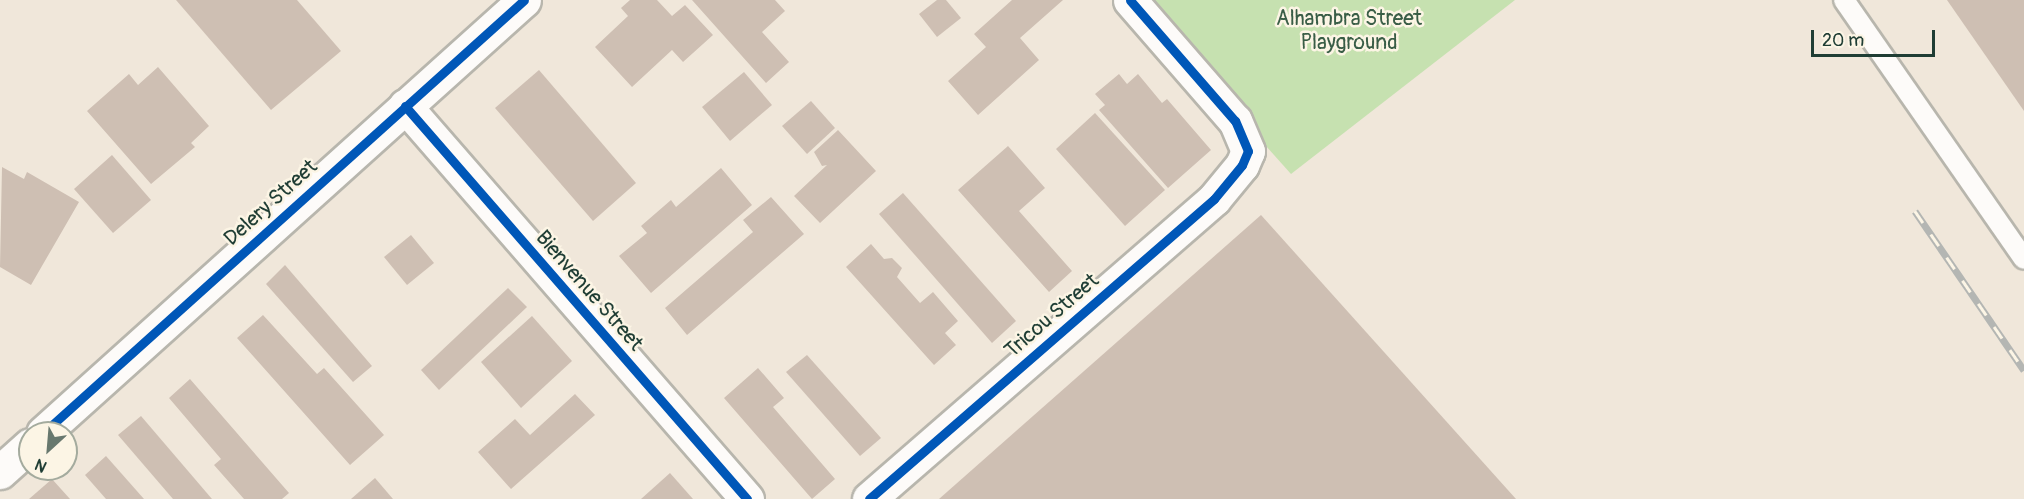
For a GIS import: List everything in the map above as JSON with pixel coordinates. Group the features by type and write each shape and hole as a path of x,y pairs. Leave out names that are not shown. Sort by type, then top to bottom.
{"street":[{"name":"Delery Street","path":"56,421 524,0"},
{"name":"Tricou Street","path":"869,499 1214,199 1232,181 1248,151 1235,121 1130,0"},
{"name":"Bienvenue Street","path":"405,106 747,499"},
{"path":"0,472 18,456"}],"lane":[{"path":"1844,0 2024,259"}],"green space":[{"name":"Alhambra Street Playground","path":"1135,0 1515,0 1291,174"}],"building":[{"path":"176,0 297,0 341,51 271,110"},
{"path":"630,0 657,0 672,16 685,5 713,35 683,62 672,50 632,87 595,47 628,16 621,8"},
{"path":"692,0 775,0 785,11 762,32 789,62 766,83"},
{"path":"937,0 946,0 961,18 937,37 919,14"},
{"path":"1012,0 1063,0 1020,38 1039,60 978,115 948,81 986,47 974,34"},
{"path":"1947,0 2024,0 2024,111"},
{"path":"158,67 209,126 191,143 195,147 151,184 87,111 129,74 138,85"},
{"path":"539,70 636,183 593,221 495,108"},
{"path":"744,72 772,105 730,141 702,107"},
{"path":"1119,74 1127,84 1138,74 1162,103 1167,99 1211,150 1168,188 1099,110 1105,105 1095,94"},
{"path":"811,101 835,128 807,154 782,126"},
{"path":"1095,113 1165,190 1125,226 1056,149"},
{"path":"838,130 876,171 820,223 794,196 827,165 822,166 814,152"},
{"path":"1008,146 1045,188 1019,211 1072,271 1049,292 958,190"},
{"path":"112,155 151,200 113,233 74,189"},
{"path":"2,167 24,179 27,172 79,202 31,285 0,267"},
{"path":"721,168 752,205 651,293 619,256 647,233 641,226 671,200 676,207"},
{"path":"903,193 1016,321 992,343 879,214"},
{"path":"771,197 804,234 687,335 665,308 753,232 743,220"},
{"path":"1261,215 1516,499 939,499"},
{"path":"411,235 434,263 407,285 384,257"},
{"path":"871,244 884,259 892,258 902,268 897,277 920,303 933,292 958,321 945,333 956,345 934,365 846,267"},
{"path":"285,265 372,366 353,382 266,284"},
{"path":"508,288 527,307 439,390 421,370"},
{"path":"263,315 317,374 324,368 384,435 350,465 237,338"},
{"path":"532,316 572,361 521,408 481,362"},
{"path":"807,355 881,438 860,456 786,372"},
{"path":"758,368 784,398 773,407 835,479 812,499 724,398"},
{"path":"190,379 289,493 282,499 244,499 214,465 221,459 169,398"},
{"path":"575,394 595,415 511,489 478,452 515,419 530,435"},
{"path":"141,416 212,499 173,499 118,435"},
{"path":"106,456 144,499 106,499 85,475"},
{"path":"670,473 693,499 641,499"},
{"path":"375,478 393,499 351,499"},
{"path":"50,481 54,481 70,499 29,499"}],"railway":[{"path":"1915,211 2024,370"}],"cycle path":[{"path":"56,421 524,0"},
{"path":"869,499 1214,199 1242,165 1248,151 1235,121 1130,0"},
{"path":"405,106 747,499"}]}
